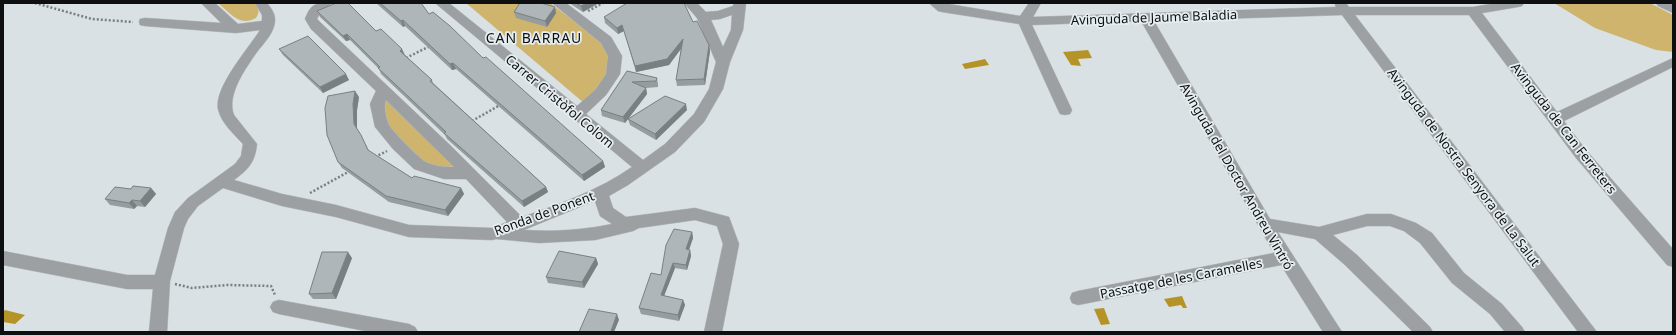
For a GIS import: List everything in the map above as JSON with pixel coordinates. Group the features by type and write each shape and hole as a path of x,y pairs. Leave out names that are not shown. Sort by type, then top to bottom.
{"street":[{"path":"207,3 250,41 248,54"},
{"path":"158,332 162,281 176,228 181,216 193,202 240,168 248,157 250,144 234,127 224,108 226,96 248,54 268,25 269,18 261,3"},
{"path":"326,3 314,11 311,19 316,26 469,173 519,225"},
{"path":"558,3 606,40 616,56 613,74 601,92 577,114"},
{"path":"690,3 703,16 723,62"},
{"name":"Avinguda de Jaume Baladia","path":"935,3 942,8 1024,21 1145,17 1343,7 1473,11 1518,3"},
{"path":"1035,3 1024,21 1065,110"},
{"path":"1662,3 1673,9"},
{"name":"Carrer Cristòfol Colom","path":"444,4 622,153 643,168"},
{"path":"703,16 720,15 740,5"},
{"name":"Ronda de Ponent","path":"222,182 294,203 336,211 409,231 492,234 519,225 600,193 643,168 670,148 699,118 716,89 723,62 737,30 740,5"},
{"name":"Avinguda de Nostra Senyora de La Salut","path":"1343,7 1588,332"},
{"name":"Avinguda de Can Ferreters","path":"1473,11 1581,154 1673,260"},
{"name":"Avinguda del Doctor Andreu Vintró","path":"1145,17 1285,258 1333,332"},
{"path":"145,22 235,28 268,25"},
{"path":"1555,119 1673,62"},
{"path":"383,90 377,104 382,127 398,145 419,165 444,173 469,173"},
{"path":"600,193 606,212 624,223 696,214 723,221 731,244 713,332"},
{"path":"1265,224 1319,233 1367,220 1391,220 1410,227 1426,238 1458,278 1496,309 1516,332"},
{"path":"492,234 539,237 595,234 648,221"},
{"path":"1319,233 1351,260 1424,332"},
{"path":"3,258 127,282 145,283 162,281"},
{"name":"Passatge de les Caramelles","path":"1078,298 1285,258"},
{"path":"279,307 409,332"}],"path":[{"path":"36,3 92,19 145,22"},
{"path":"578,18 603,3"},
{"path":"402,60 436,43"},
{"path":"471,122 504,102"},
{"path":"370,160 398,145"},
{"path":"294,203 356,168"},
{"path":"162,281 192,288 227,285 271,286 279,307"}],"shaded area":[{"path":"218,3 255,3 258,9 258,14 256,18 250,20 240,20 231,15"},
{"path":"466,3 550,3 603,43 610,58 608,75 584,103"},
{"path":"1554,3 1650,3 1673,15 1673,52 1656,50 1595,28"},
{"path":"1088,50 1092,58 1078,59 1081,66 1071,65 1063,52"},
{"path":"985,59 989,65 965,69 962,64"},
{"path":"383,92 466,172 420,164 383,126"},
{"path":"1182,296 1187,308 1183,308 1181,305 1169,307 1164,299"},
{"path":"1104,308 1110,324 1101,325 1094,309"},
{"path":"5,310 25,315 15,324 3,322 3,312"}],"building":[{"path":"336,3 348,3 376,31 381,29 402,49 400,51 432,80 430,81 546,187 522,201 444,133 446,132 378,68 380,67 347,34 343,36 317,11"},
{"path":"380,3 421,3 429,14 433,12 450,26 483,58 486,57 603,161 582,175 453,63 450,64 403,20 401,21"},
{"path":"520,3 541,3 555,7 545,21 514,12"},
{"path":"576,3 587,3 581,6"},
{"path":"627,3 684,3 693,22 697,21 709,45 704,79 676,80 683,39 667,59 635,66 622,25 617,28 604,17"},
{"path":"308,36 346,74 320,87 279,49"},
{"path":"627,71 657,78 656,81 632,82 646,88 623,117 601,110"},
{"path":"355,91 353,104 354,124 368,150 412,178 414,176 461,188 445,210 386,196 338,162 327,135 325,108 328,96"},
{"path":"665,96 686,104 655,134 628,119"},
{"path":"133,186 151,188 140,201 132,200 129,203 105,199 115,187 131,189"},
{"path":"674,229 692,232 686,249 690,250 686,265 673,263 661,295 683,300 678,315 639,308 651,273 661,275 666,245"},
{"path":"559,251 596,258 582,282 546,277"},
{"path":"322,252 348,252 332,293 309,294"},
{"path":"589,309 617,314 611,331 616,332 579,332"}],"district":[{"name":"CAN BARRAU","path":"534,38"}]}
